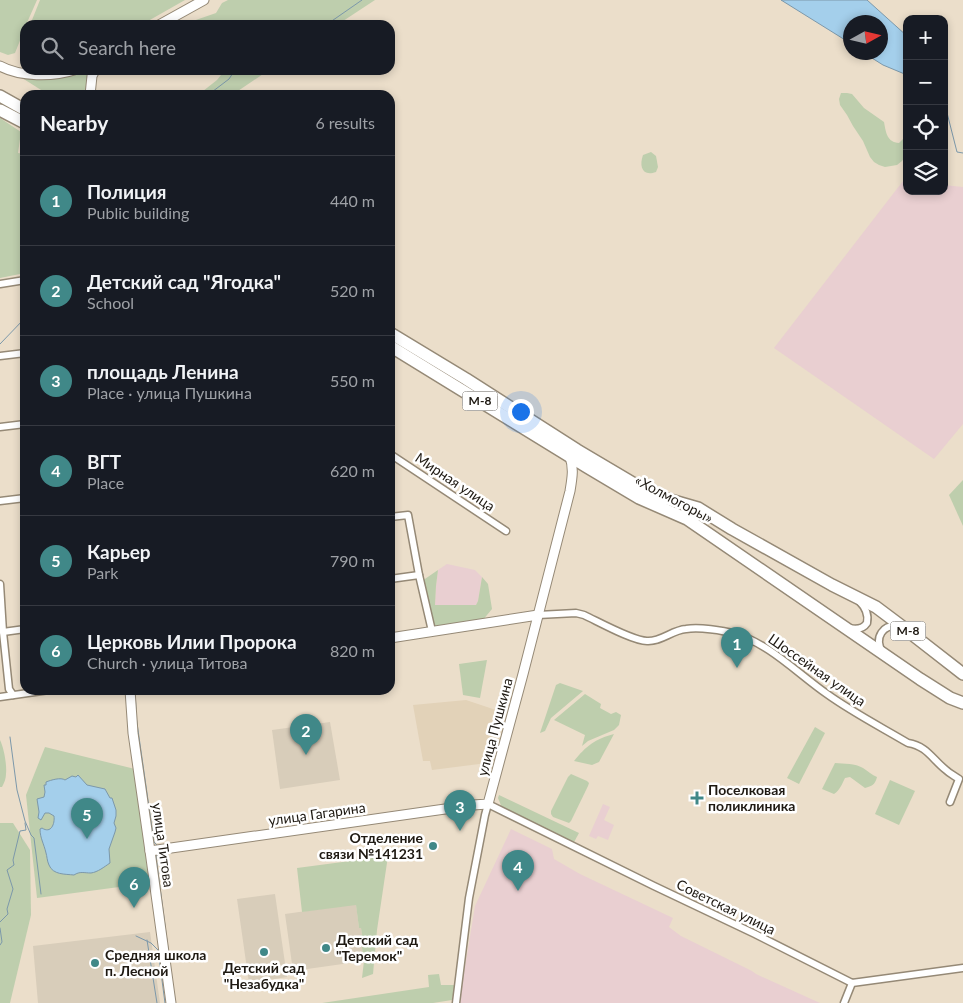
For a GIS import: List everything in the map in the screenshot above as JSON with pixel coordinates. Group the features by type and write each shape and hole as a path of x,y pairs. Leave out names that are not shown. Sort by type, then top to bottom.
{"highway":[{"path":"0,96 20,107"},
{"path":"0,110 20,120"},
{"name":"«Холмогоры»","path":"395,336 577,450 653,495 698,508 732,529 876,608 963,674"},
{"name":"«Холмогоры»","path":"395,349 639,498 687,519 886,656 950,698 963,703"}],"street":[{"path":"168,20 204,0"},
{"path":"0,66 20,73"},
{"path":"91,90 92,75"},
{"path":"0,284 20,281"},
{"path":"0,356 20,353"},
{"path":"0,427 20,425"},
{"name":"Мирная улица","path":"395,457 506,531"},
{"path":"570,457 573,475 570,490"},
{"path":"570,490 581,470 587,467"},
{"name":"улица Пушкина","path":"456,1003 469,898 485,815 570,490"},
{"path":"0,501 20,499"},
{"path":"395,516 408,515 432,631"},
{"path":"395,578 419,575"},
{"path":"0,584 9,688 13,695"},
{"path":"841,625 858,630 867,623 868,615 866,610 856,598"},
{"name":"Шоссейная улица","path":"538,616 576,613 644,642 655,641 686,628 712,629 736,634 753,641 778,656 827,694 908,743 928,751 946,770 959,779 950,802"},
{"path":"395,637 538,616"},
{"path":"886,656 881,650 879,643 881,633 890,626 898,625 904,628"},
{"path":"3,632 20,630"},
{"path":"0,697 20,694"},
{"name":"улица Титова","path":"130,695 133,732 170,1003"},
{"name":"улица Гагарина","path":"150,851 488,804"},
{"name":"Советская улица","path":"488,804 852,983"},
{"path":"844,1003 852,983 963,968"}],"shaded area":[{"path":"903,181 903,195 948,195 948,185 963,187 963,424 934,459 774,348"},
{"path":"447,564 475,570 482,577 476,605 435,605 438,570"},
{"path":"466,700 508,714 495,762 432,770 430,761 423,761 413,705"},
{"path":"330,722 340,780 280,789 272,730"},
{"path":"603,804 610,807 604,820 614,825 608,840 598,836 596,839 589,836"},
{"path":"511,829 552,849 554,859 580,874 673,918 669,927 681,936 756,974 820,1003 459,1003 475,906"},
{"name":"Детский сад \"Незабудка\"","path":"275,894 287,977 249,983 237,899"},
{"name":"Детский сад \"Теремок\"","path":"356,904 359,928 361,928 362,935 360,936 364,961 293,971 285,914"},
{"name":"Средняя школа п. Лесной","path":"150,932 160,1003 38,1003 33,946"}],"green space":[{"path":"0,0 37,0 28,20 20,20 20,40 15,53 8,55 0,52"},
{"path":"40,0 185,0 150,20 32,20"},
{"path":"228,0 375,0 345,20 196,20 216,13 222,3"},
{"path":"89,75 86,90 41,90 19,76"},
{"path":"221,75 262,75 239,90 204,90"},
{"path":"841,93 852,94 864,108 884,122 888,136 892,141 899,143 903,139 902,161 897,165 885,167 874,162 840,105"},
{"path":"0,118 20,131 18,153 20,153 20,274 0,278"},
{"path":"651,152 656,156 658,167 656,172 648,173 643,170 642,159 643,155"},
{"path":"963,480 963,526 949,495"},
{"path":"438,570 435,605 476,605 482,577 488,584 492,609 482,621 434,627 422,581"},
{"path":"487,660 480,698 463,695 459,664"},
{"path":"560,683 583,691 551,718 545,731 540,733 556,685"},
{"path":"585,694 601,704 600,708 611,714 616,712 621,715 619,725 614,730 588,741 582,746 585,735 554,720"},
{"path":"815,727 825,733 799,784 787,778"},
{"path":"614,734 599,762 592,765 574,761 591,744 601,738"},
{"path":"0,740 6,766 6,778 2,787 0,787"},
{"path":"45,747 135,769 149,883 37,898 26,795"},
{"path":"835,763 860,766 877,777 876,780 873,785 865,788 850,777 845,778 834,794 822,789"},
{"path":"571,774 589,783 569,823 553,817 551,811"},
{"path":"890,780 915,791 899,825 875,814"},
{"path":"499,795 579,833 573,844 502,808 498,798"},
{"path":"0,823 13,823 30,850 31,915 10,1003 0,1003"},
{"path":"388,856 377,930 373,974 362,978 364,961 360,935 362,935 361,928 359,928 356,905 302,912 297,868"},
{"path":"439,974 441,985 455,985 452,1000 433,1003 322,1003 429,987 428,975"}],"water":[{"path":"781,0 867,0 884,15 843,15 843,39"},
{"path":"888,19 903,32 903,73 875,60 888,60"},
{"path":"78,775 87,785 105,789 110,798 112,798 116,810 114,823 116,828 109,849 110,863 91,873 63,874 53,871 48,863 40,829 50,829 54,822 54,816 45,813 41,820 38,818 37,799 44,797 44,785 46,785 46,782 59,779 65,780"}],"waterway":[{"path":"333,20 362,0"},
{"path":"215,90 232,75"},
{"path":"945,105 957,152 963,153"},
{"path":"0,344 20,323"},
{"path":"457,632 478,629"},
{"path":"135,695 136,709"},
{"path":"136,716 154,842 158,846"},
{"path":"10,737 17,790 25,821 34,838 41,894"},
{"path":"434,815 468,811"},
{"path":"0,922 8,914 7,909 13,889 7,870 14,865 13,860 20,831 26,830 25,823"},
{"path":"167,853 156,856 175,1003"},
{"path":"0,928 2,942 0,945"},
{"path":"136,936 151,943 158,950 165,1003"},
{"path":"147,940 157,1003"}],"place":[{"name":"Полиция","path":"737,668"},
{"name":"Детский сад \"Ягодка\"","path":"306,755"},
{"name":"Поселковая поликлиника","path":"697,798"},
{"name":"площадь Ленина","path":"460,831"},
{"name":"Карьер","path":"87,839"},
{"name":"Отделение связи №141231","path":"433,846"},
{"name":"ВГТ","path":"518,891"},
{"name":"Церковь Илии Пророка","path":"134,908"},
{"name":"Детский сад \"Теремок\"","path":"326,948"},
{"name":"Детский сад \"Незабудка\"","path":"264,952"},
{"name":"Средняя школа п. Лесной","path":"95,963"}]}
